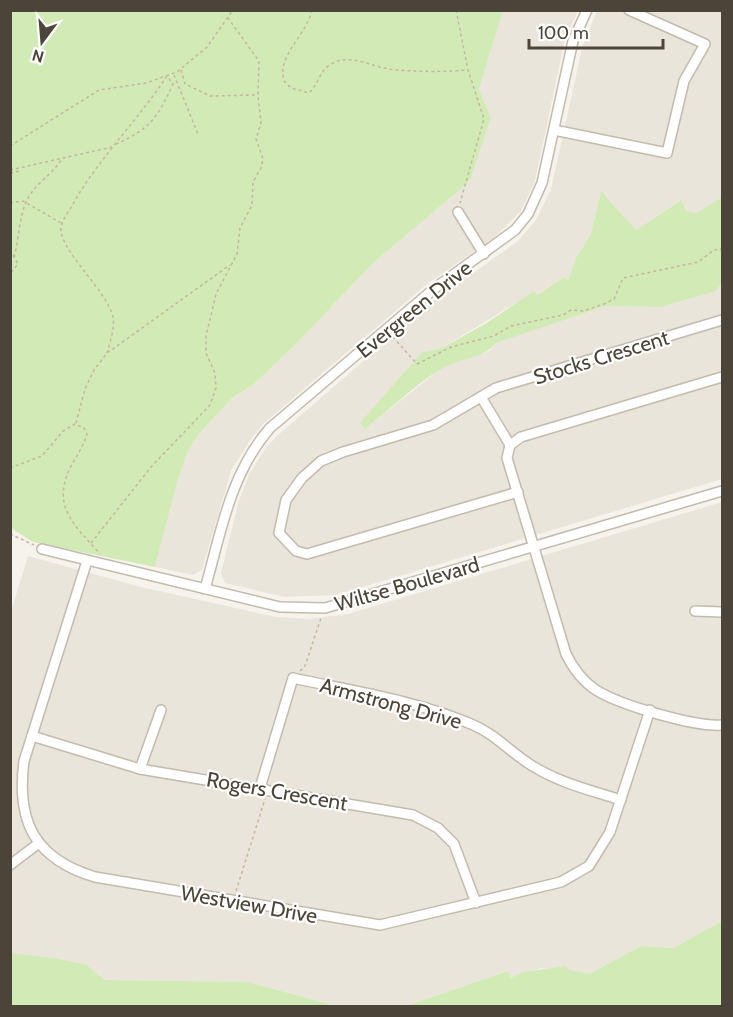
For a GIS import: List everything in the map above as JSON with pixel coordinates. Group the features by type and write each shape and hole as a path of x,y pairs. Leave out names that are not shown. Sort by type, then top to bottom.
{"street":[{"name":"Evergreen Drive","path":"205,589 233,487 256,444 270,428 435,288 515,230 537,198 573,41 587,10"},
{"path":"554,130 667,153 684,81 705,44 629,10"},
{"path":"458,212 484,254"},
{"name":"Stocks Crescent","path":"518,492 307,554 296,551 279,532 286,500 302,478 314,467 343,452 433,425 496,388 723,320"},
{"path":"723,377 521,437 510,445 507,458 566,654 577,673 595,690 650,710 703,724 723,725"},
{"path":"481,397 510,445"},
{"name":"Wiltse Boulevard","path":"42,549 280,607 325,608 723,491"},
{"name":"Westview Drive","path":"87,561 24,761 20,792 29,824 39,843 65,866 80,872 233,901 380,925 561,882 589,866 610,832 650,710"},
{"path":"695,611 723,612"},
{"name":"Armstrong Drive","path":"264,788 293,678 410,704 471,723 491,734 528,764 554,779 621,800"},
{"path":"140,769 161,710"},
{"name":"Rogers Crescent","path":"32,736 140,769 264,788 413,815 438,828 454,844 476,903"},
{"path":"10,865 39,843"}],"path":[{"path":"10,147 99,90 167,76 181,70 207,47 234,10"},
{"path":"312,10 310,20 284,62 281,72 284,81 301,92 309,93 330,64 343,60 358,60 387,69 434,72 468,70"},
{"path":"456,10 468,70 484,119 458,212"},
{"path":"91,543 151,467 210,405 216,388 215,373 206,353 206,336 216,294 237,254 240,228 252,205 253,182 263,159 256,139 261,123 258,95 259,61 228,18"},
{"path":"181,70 184,84 210,96 258,95"},
{"path":"173,74 183,93 198,134"},
{"path":"107,353 113,325 112,316 93,279 64,243 62,223 89,177 167,76"},
{"path":"10,171 113,146 132,137 158,117 173,84 167,76"},
{"path":"15,257 25,202 36,185 55,170 62,159"},
{"path":"10,171 20,171"},
{"path":"10,203 25,202 62,223"},
{"path":"387,329 417,364 451,347 494,336 511,326 563,315 571,310 583,311 604,304 614,299 622,278 698,262 714,250 723,249"},
{"path":"10,250 18,264 10,274"},
{"path":"10,468 42,456 63,430 75,424 85,389 94,370 107,353 232,263"},
{"path":"75,424 84,428 87,434 69,470 63,489 62,504 67,514 110,566"},
{"path":"10,534 42,549"},
{"path":"293,678 305,666 325,608"},
{"path":"233,901 264,788"}],"shaded area":[{"path":"503,11 578,11 565,39 535,181 521,211 495,237 427,284 264,423 250,440 231,471 202,570 193,575 155,567 177,483 187,453 198,435 232,398 253,385 297,343 372,264 470,181 491,118 479,89"},
{"path":"597,11 722,11 722,197 698,213 686,211 680,200 636,230 601,191 591,234 576,258 568,281 564,277 536,295 534,292 440,349 422,352 365,429 444,366 490,351 496,343 606,306 661,307 715,291 722,281 722,479 336,595 284,597 225,583 221,573 239,500 249,475 264,450 277,436 428,305 517,242 536,220 551,189 583,44"},
{"path":"722,502 722,921 673,948 641,946 589,974 541,968 511,978 508,971 406,1006 336,1006 249,982 105,980 87,965 11,953 10,615 28,556 141,587 276,617 308,619 348,614"}],"green space":[{"path":"11,10 503,11 479,89 491,118 470,181 372,264 297,343 253,385 232,398 198,435 187,453 177,483 155,567 33,542 11,528"},
{"path":"601,191 636,230 681,200 686,211 697,213 722,197 722,281 716,291 661,307 606,306 496,343 480,355 438,371 365,429 360,423 422,352 440,349 485,324 534,291 537,295 564,277 568,281 576,258 591,234"},
{"path":"722,921 722,1006 406,1006 508,971 511,978 524,972 566,966 569,970 589,974 641,946 673,948"},
{"path":"11,953 87,965 105,980 249,982 336,1006 11,1006"}]}
